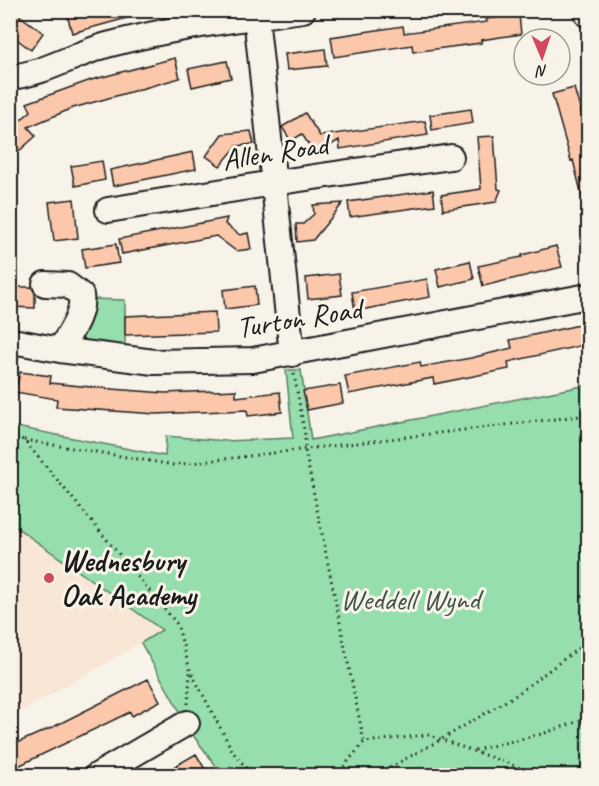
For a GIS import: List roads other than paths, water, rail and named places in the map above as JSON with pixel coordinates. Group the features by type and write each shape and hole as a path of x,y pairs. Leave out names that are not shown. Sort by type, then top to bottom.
{"street":[{"path":"10,77 20,76 90,50 161,32 303,10"},
{"path":"585,10 588,15"},
{"path":"256,16 292,354"},
{"name":"Allen Road","path":"108,210 451,157"},
{"path":"45,284 68,285 81,296 82,305 79,315 60,350"},
{"name":"Turton Road","path":"18,342 60,350 154,362 253,360 588,296"},
{"path":"96,776 187,723"}],"place":[{"name":"Wednesbury Oak Academy","path":"49,578"}],"park label":[{"name":"Weddell Wynd","path":"410,599"}]}
